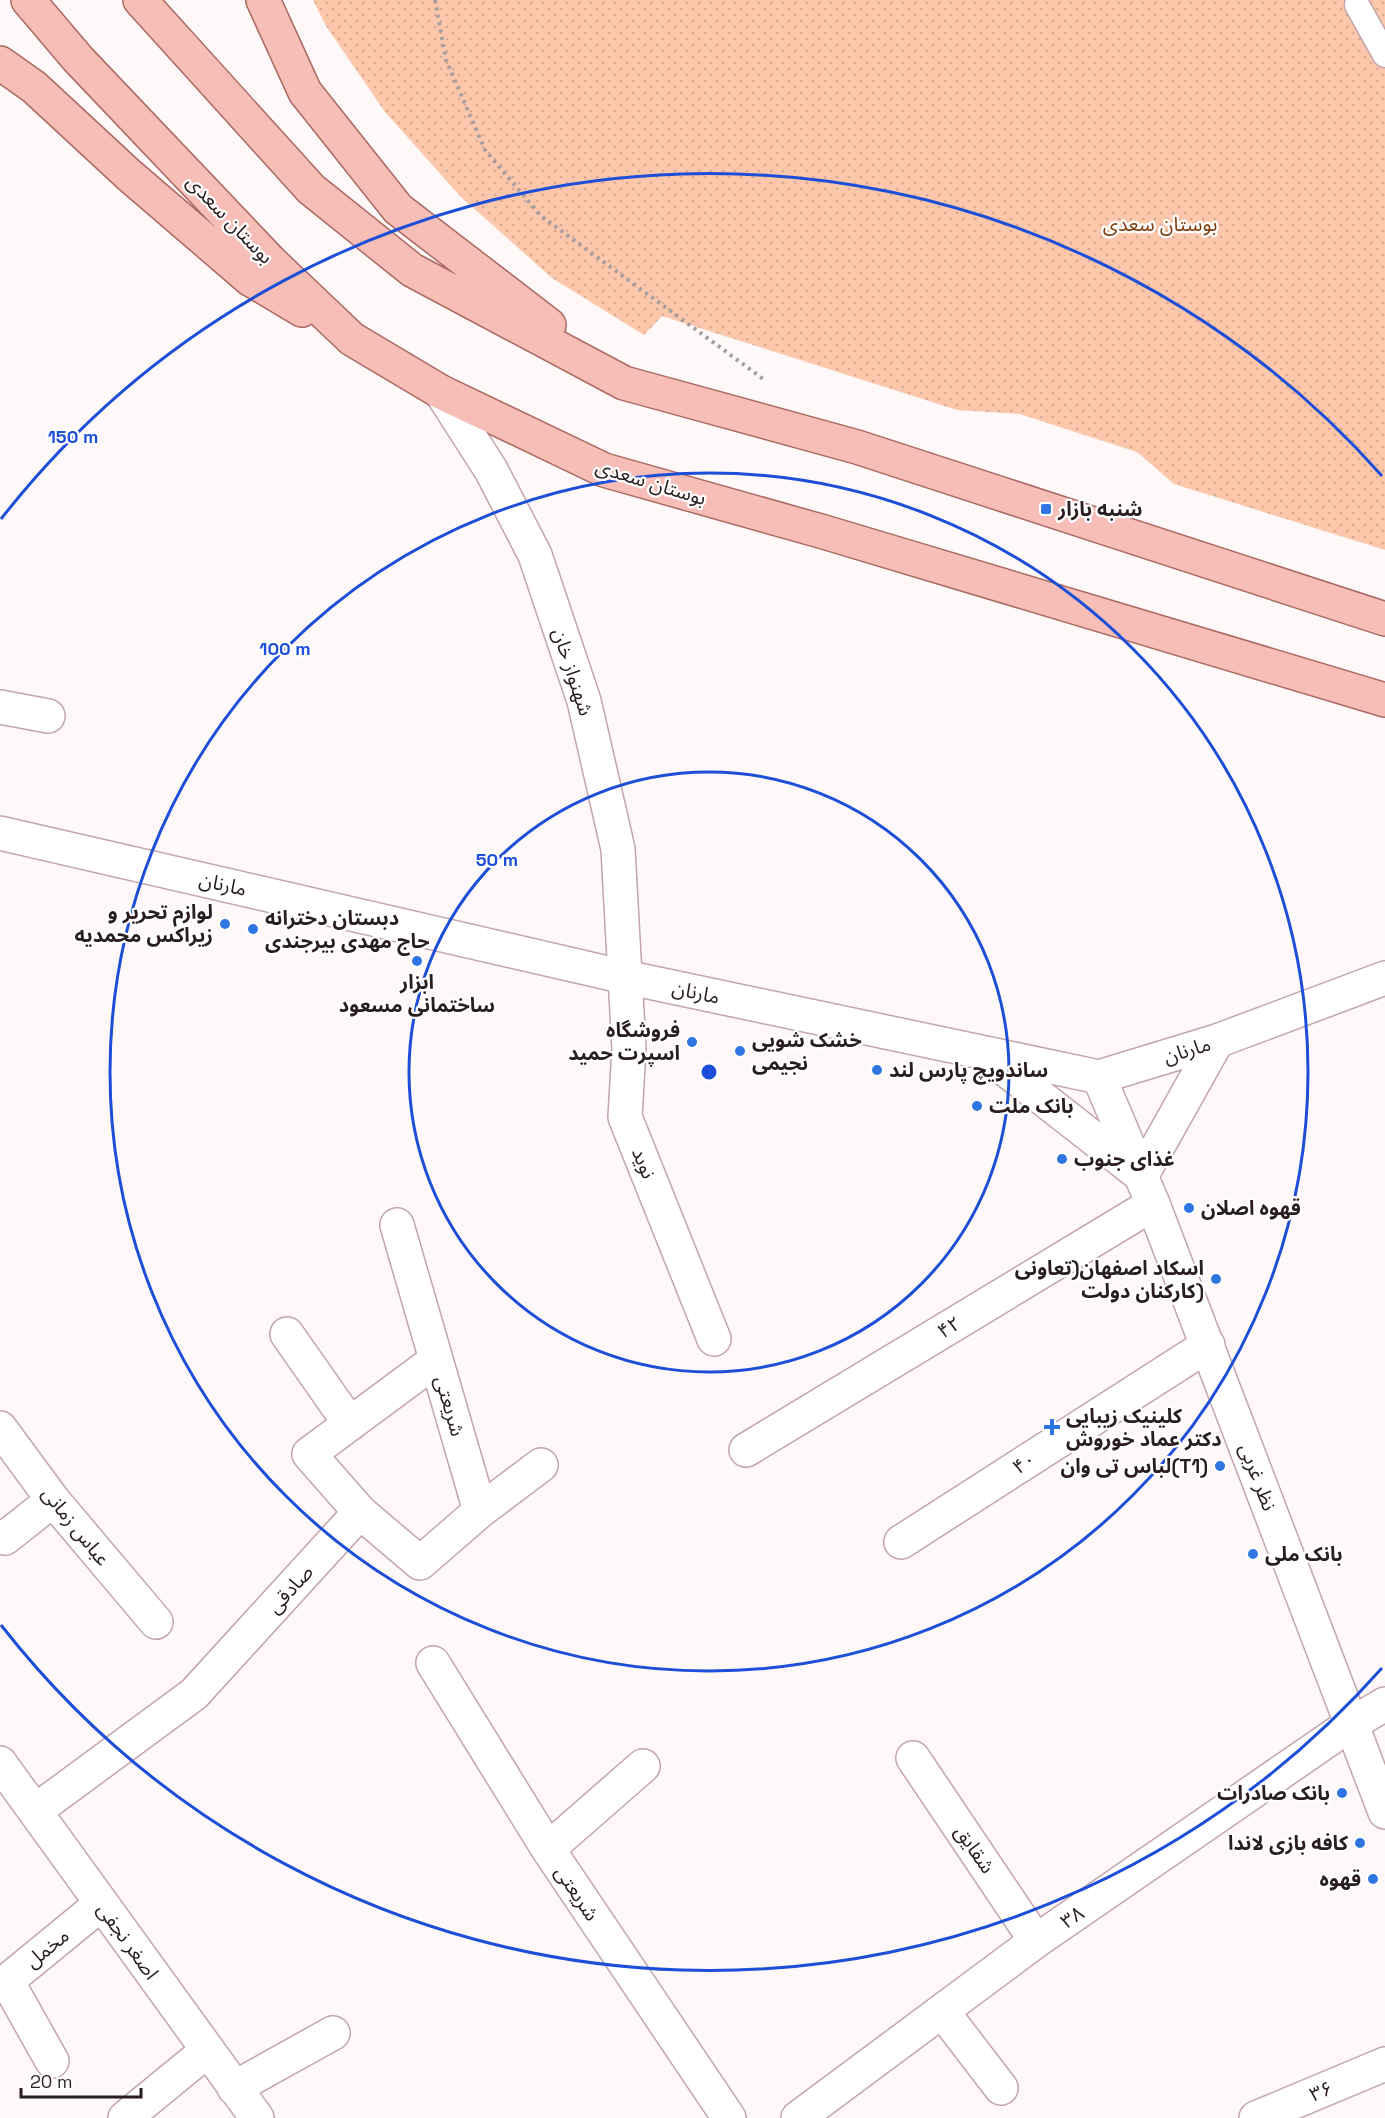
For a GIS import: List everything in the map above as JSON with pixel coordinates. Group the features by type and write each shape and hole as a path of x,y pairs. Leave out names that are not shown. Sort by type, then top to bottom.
{"main road":[{"name":"بوستان سعدی","path":"28,0 78,59 271,262 352,339 441,392 604,470 835,535 1385,700"},
{"path":"140,0 311,189 412,270 624,383 857,447 1385,619"},
{"path":"263,0 305,92 398,209 624,383"},
{"path":"0,63 34,87 129,175 249,279 352,339"}],"street":[{"name":"شهنواز خان","path":"441,392 490,470 535,555 584,701 618,849 625,977"},
{"path":"0,707 48,716"},
{"name":"مارنان","path":"0,833 625,977 1099,1077 1217,1041 1385,978"},
{"name":"نوید","path":"625,977 629,1049 625,1117 714,1339"},
{"path":"985,1053 1148,1190 1217,1041"},
{"name":"نظر غربی","path":"1099,1077 1148,1190 1385,1812"},
{"name":"۴۲","path":"746,1450 1148,1190"},
{"name":"شریعتی","path":"397,1225 480,1511"},
{"path":"287,1334 350,1424"},
{"name":"۴۰","path":"901,1542 1208,1345"},
{"path":"436,1360 309,1454 360,1512 420,1563 480,1511 541,1465"},
{"name":"عباس زمانی","path":"0,1428 53,1500 156,1622"},
{"path":"0,1537 5,1538 53,1500"},
{"name":"صادقی","path":"35,1811 194,1694 360,1512"},
{"name":"شریعتی","path":"433,1663 548,1849 729,2118"},
{"name":"۳۸","path":"798,2118 1036,1941 1352,1724 1385,1704"},
{"name":"شقایق","path":"913,1758 1036,1941"},
{"path":"548,1849 643,1766"},
{"name":"اصغر نجفی","path":"2,1769 35,1811 257,2118"},
{"name":"مخمل","path":"52,2061 7,1980 101,1904"},
{"path":"942,2011 1001,2088"},
{"path":"234,2088 333,2033"},
{"path":"125,2118 208,2050"},
{"name":"۳۶","path":"1256,2118 1385,2064"}],"lane":[{"path":"1357,5 1385,55"}],"path":[{"path":"435,0 446,60 485,150 541,216 771,384"}],"green space":[{"name":"بوستان سعدی","path":"313,0 1385,0 1385,550 1174,484 1137,452 1020,414 957,410 662,316 644,335 552,278 461,197 385,112 326,26"}],"place":[{"name":"شنبه بازار","path":"1046,509"},
{"name":"لوازم تحریر و زیراکس محمدیه","path":"225,924"},
{"name":"دبستان دخترانه حاج مهدی بیرجندی","path":"253,929"},
{"name":"ابزار ساختمانی مسعود","path":"417,961"},
{"name":"فروشگاه اسپرت حمید","path":"692,1042"},
{"name":"خشک شویی نجیمی","path":"740,1051"},
{"name":"ساندویچ پارس لند","path":"877,1070"},
{"name":"بانک ملت","path":"977,1106"},
{"name":"غذای جنوب","path":"1062,1159"},
{"name":"قهوه اصلان","path":"1189,1208"},
{"name":"اسکاد اصفهان(تعاونی کارکنان دولت)","path":"1216,1279"},
{"name":"کلینیک زیبایی دکتر عماد خوروش","path":"1052,1427"},
{"name":"لباس تی وان(T1)","path":"1220,1466"},
{"name":"بانک ملی","path":"1253,1554"},
{"name":"بانک صادرات","path":"1342,1793"},
{"name":"کافه بازی لاندا","path":"1360,1843"},
{"name":"قهوه","path":"1373,1879"}]}
